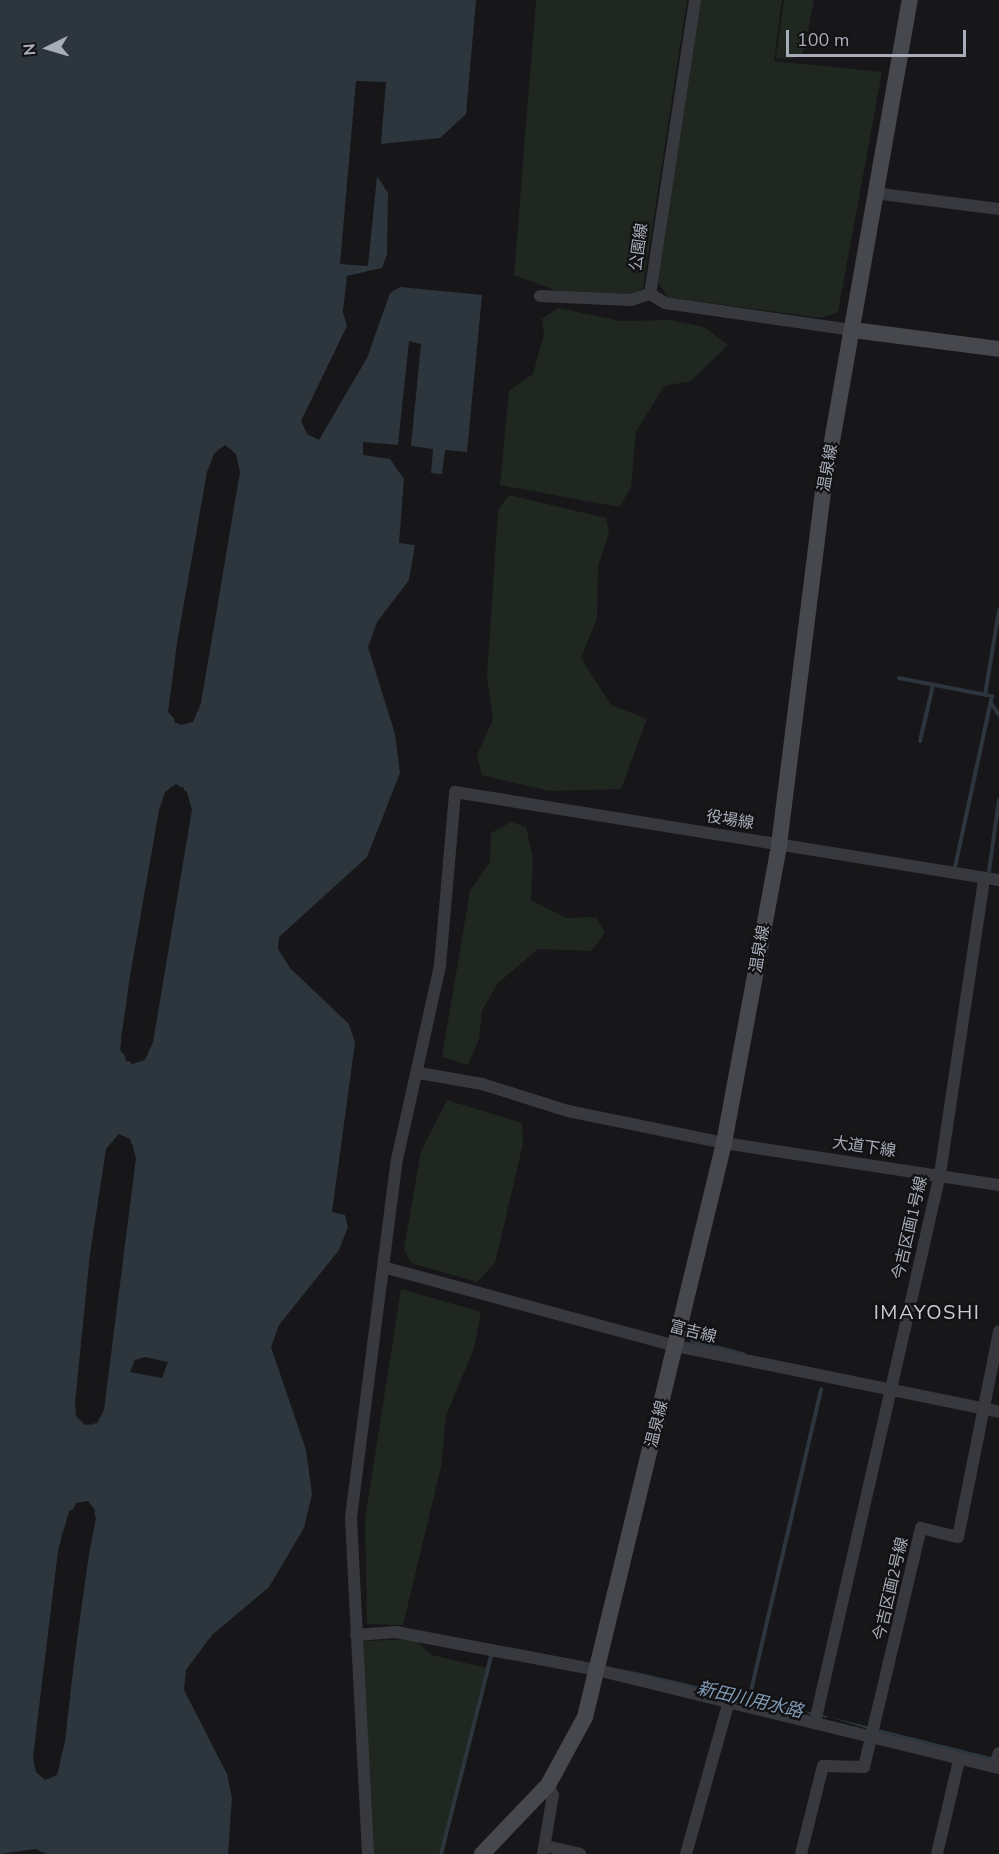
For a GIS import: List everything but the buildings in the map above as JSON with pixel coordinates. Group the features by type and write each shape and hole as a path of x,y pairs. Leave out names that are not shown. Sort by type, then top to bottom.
{"street":[{"name":"公園線","path":"695,0 650,294 664,303 853,330"},
{"name":"温泉線","path":"482,1854 548,1785 573,1746 597,1670 724,1143 779,845 823,492 853,330 874,193 910,0"},
{"path":"874,193 999,209"},
{"path":"540,296 631,300 650,294"},
{"path":"853,330 999,349"},
{"name":"役場線","path":"418,1072 440,965 455,792 999,880"},
{"name":"今吉区画1号線","path":"815,1722 940,1174 984,878"},
{"path":"368,1854 351,1517 396,1164 418,1072"},
{"name":"大道下線","path":"418,1072 724,1143 940,1174 999,1185"},
{"name":"富吉線","path":"383,1267 676,1346 889,1392 999,1412"},
{"name":"今吉区画2号線","path":"801,1854 824,1766 864,1767 875,1737 921,1528 958,1537 999,1331"},
{"path":"356,1635 396,1632 597,1670 815,1722 959,1760 996,1767 999,1752"},
{"path":"686,1854 729,1701"},
{"path":"937,1854 959,1760"},
{"path":"548,1785 553,1795 544,1850 580,1854"}],"shaded area":[{"path":"536,0 687,0 643,288 634,294 557,291 514,275"},
{"path":"701,0 782,0 774,61 882,72 838,312 821,318 668,297 657,281"},
{"path":"784,0 814,0 805,47 801,56 790,59 776,58"},
{"path":"558,308 621,321 671,320 704,327 728,345 691,381 664,386 636,432 631,488 619,507 500,485 509,391 533,374 544,334 542,319"},
{"path":"509,495 606,518 609,533 598,566 597,618 581,658 611,705 647,719 621,789 549,791 482,775 477,755 493,719 487,676 498,510"},
{"path":"511,822 526,827 533,859 531,900 566,918 596,917 605,933 591,951 538,949 497,984 482,1011 479,1039 468,1065 442,1057 470,891 490,862 491,833"},
{"path":"447,1100 522,1123 523,1144 495,1263 477,1282 411,1263 404,1249 421,1151"},
{"path":"401,1289 481,1312 474,1348 446,1416 441,1467 403,1625 367,1624 365,1519"},
{"path":"414,1639 432,1655 486,1668 439,1854 371,1854 362,1641"}],"water":[{"path":"0,0 476,0 466,114 440,138 381,144 386,82 356,81 340,264 368,266 377,176 388,193 387,254 382,268 347,276 343,312 347,326 301,421 307,434 319,440 367,358 390,293 400,287 482,295 467,452 445,450 442,474 431,473 433,449 411,446 421,344 409,341 398,445 363,442 363,455 390,459 404,479 399,543 415,545 409,580 377,622 368,647 395,734 400,773 367,857 279,937 278,949 290,968 349,1024 355,1043 332,1212 345,1215 348,1227 339,1250 279,1325 271,1347 306,1450 312,1494 304,1528 269,1587 212,1635 186,1670 184,1690 227,1774 232,1798 228,1854 47,1854 35,1849 0,1854","holes":["219,449 231,449 239,472 198,711 187,724 175,723 170,699 208,472","171,787 183,787 191,810 149,1049 139,1062 126,1061 121,1037 160,811","118,1135 133,1145 101,1416 92,1425 81,1421 76,1402 107,1150","145,1357 168,1362 162,1378 130,1372 135,1360","88,1501 95,1510 65,1726 56,1775 45,1779 34,1766 62,1534 76,1503"]},
{"name":"新田川用水路","path":"499,1645 641,1673 827,1716 827,1718"},
{"path":"830,1717 999,1759 999,1763 896,1738"}],"pier":[{"path":"357,82 384,83 378,146 383,85 358,84 343,261 365,263 376,173 367,265 341,263"},
{"path":"386,267 379,273 350,277 346,312 350,327 340,354 305,419 312,427 303,425 303,418 348,327 343,312 348,276"},
{"path":"225,445 236,454 240,472 201,703 193,722 180,725 168,712 177,643 207,472 214,454","holes":["225,450 236,472 197,703 191,719 181,722 172,705 181,644 211,473"]},
{"path":"176,784 187,792 192,810 153,1042 145,1060 132,1064 120,1050 129,982 159,810 165,792","holes":["177,788 188,810 149,1041 142,1057 132,1060 124,1043 133,983 163,811"]},
{"path":"119,1134 130,1139 136,1158 104,1410 97,1423 85,1425 76,1416 75,1402 90,1254 106,1149","holes":["119,1138 128,1142 131,1158 100,1409 87,1422 79,1402 94,1255 109,1150"]},
{"path":"88,1501 96,1518 82,1592 65,1741 57,1775 45,1780 36,1772 33,1757 58,1551 69,1511","holes":["87,1504 93,1518 78,1592 62,1741 54,1773 45,1776 37,1757 61,1551 72,1513"]}],"waterway":[{"path":"985,695 999,610"},
{"path":"899,678 992,696 955,867"},
{"path":"920,741 933,685"},
{"path":"991,703 999,715"},
{"path":"989,871 999,800"},
{"path":"692,1341 743,1354"},
{"name":"新田川用水路","path":"750,1695 821,1389"},
{"path":"441,1854 491,1656"}],"district":[{"name":"IMAYOSHI","path":"927,1312"}]}
